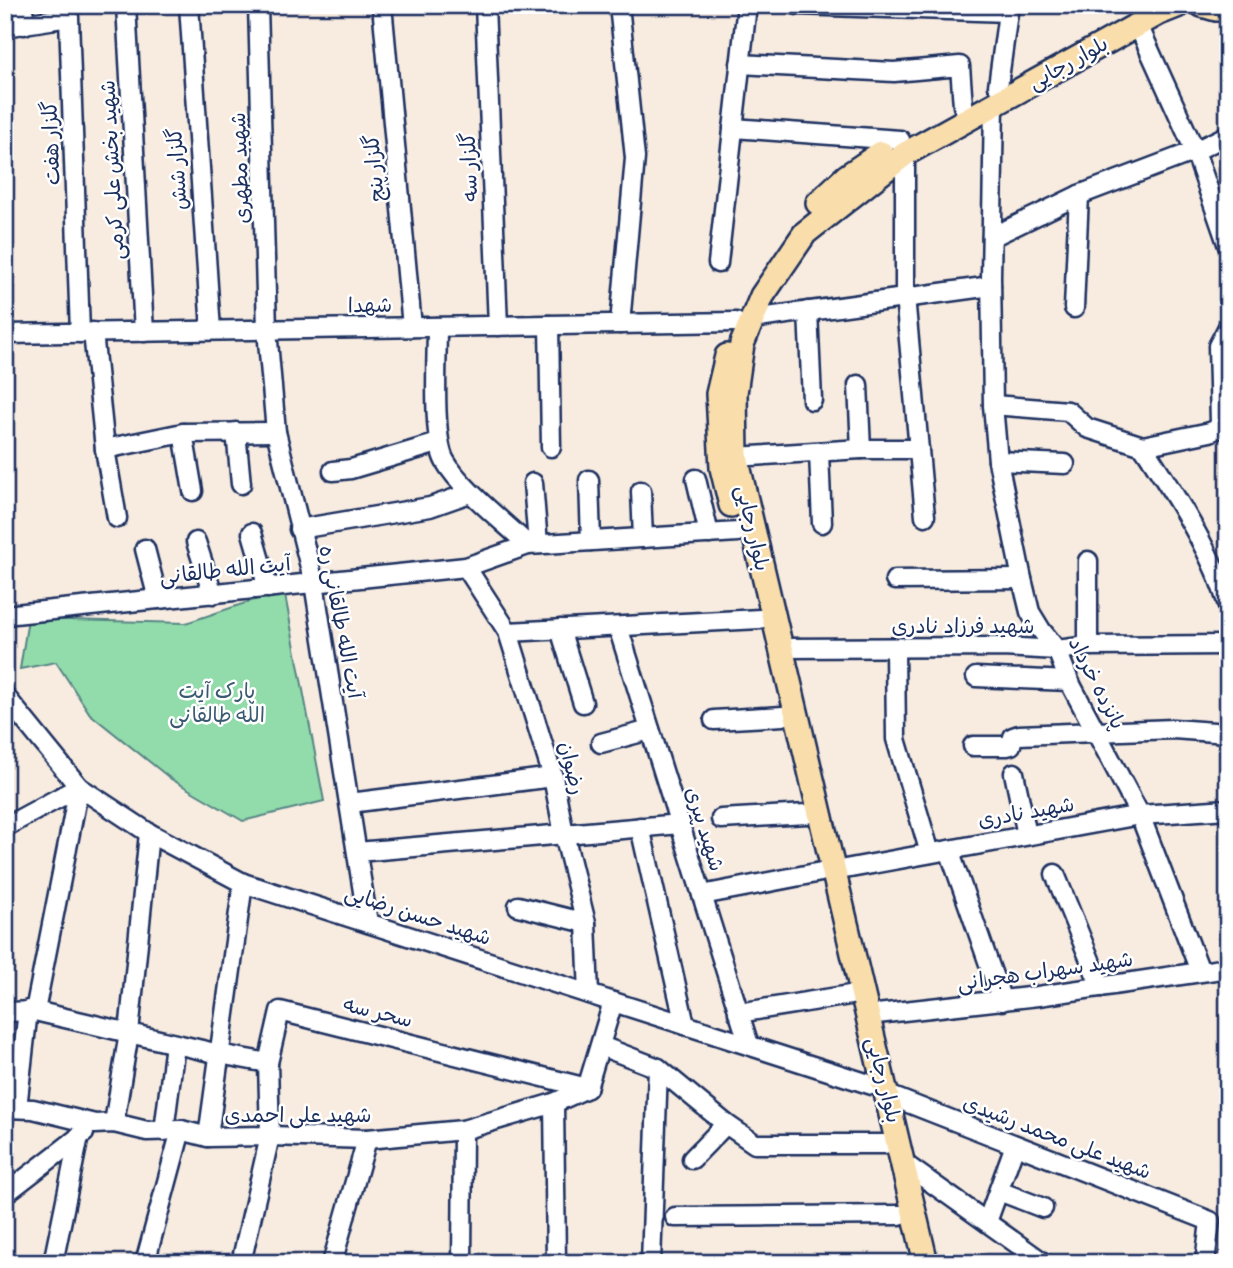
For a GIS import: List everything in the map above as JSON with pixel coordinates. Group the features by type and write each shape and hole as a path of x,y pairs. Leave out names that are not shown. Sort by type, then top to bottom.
{"main road":[{"name":"بلوار رجایی","path":"903,147 1140,15 1178,5"},
{"path":"1202,5 1216,9 1228,8"},
{"name":"بلوار رجایی","path":"913,1263 886,1144 868,1015 827,872 807,814 722,468 718,394 744,321 805,233 903,147 963,106 996,95"},
{"name":"بلوار رجایی","path":"744,321 734,393 736,457 781,648 850,995 905,1164 926,1263"}],"street":[{"path":"23,5 24,25"},
{"name":"شهید بخش علی کرمی","path":"126,5 144,332"},
{"name":"گلزار شش","path":"189,5 211,330"},
{"name":"شهید مطهری","path":"258,5 267,330"},
{"name":"گلزار پنج","path":"382,5 412,327"},
{"name":"گلزار سه","path":"485,5 498,326"},
{"path":"619,5 635,158 620,324"},
{"path":"718,263 747,5"},
{"path":"797,5 1009,9"},
{"name":"پانزده خرداد","path":"1009,9 996,95 992,237 993,405 998,461 1030,612 1057,650 1069,681 1140,815 1200,971"},
{"path":"1140,15 1195,151 1228,246"},
{"name":"گلزار هفت","path":"5,27 69,17 87,332"},
{"path":"740,64 894,72 960,66 963,106"},
{"path":"733,128 903,147 905,296 925,516"},
{"path":"992,237 1079,195 1195,151 1228,135"},
{"path":"1074,308 1079,195"},
{"name":"شهدا","path":"5,334 744,321 905,296 991,286"},
{"path":"808,311 812,400"},
{"path":"549,325 551,447"},
{"path":"437,327 438,443 445,461 470,493 533,544"},
{"path":"993,405 1068,411 1087,428 1143,446 1217,429 1220,423 1218,346 1228,327"},
{"name":"آیت الله طالقانی ره","path":"267,330 276,432 314,583 368,923"},
{"path":"87,332 117,518"},
{"path":"858,384 861,449"},
{"path":"236,432 241,484"},
{"path":"105,449 183,433 276,432"},
{"path":"183,433 193,492"},
{"path":"333,471 351,469 438,443"},
{"path":"1143,446 1172,490 1225,582 1228,606"},
{"path":"736,457 861,449 919,449"},
{"path":"820,453 822,523"},
{"path":"998,461 1065,464"},
{"path":"589,480 591,541"},
{"path":"696,480 709,534"},
{"path":"533,483 533,544"},
{"path":"641,491 643,538"},
{"path":"299,529 430,507 470,493"},
{"name":"آیت الله طالقانی","path":"5,615 466,567 533,544 738,532"},
{"path":"252,533 268,588"},
{"path":"196,542 213,594"},
{"path":"145,550 158,599"},
{"path":"1088,561 1088,646"},
{"name":"رضوان","path":"466,567 509,632 553,777 586,923 589,994"},
{"path":"895,580 1022,579"},
{"path":"509,632 760,620"},
{"name":"شهید پیری","path":"618,627 748,1045"},
{"path":"560,629 583,703"},
{"name":"شهید فرزاد نادری","path":"781,648 1002,647 1057,650 1088,646 1228,645"},
{"path":"895,649 896,739 930,853"},
{"path":"976,677 1069,681"},
{"name":"شهید حسن رضایی","path":"5,696 79,787 149,833 243,883 880,1090"},
{"path":"714,720 783,716"},
{"path":"973,746 1012,745 1013,737 1019,736 1096,732 1173,729 1228,733"},
{"path":"601,743 650,730"},
{"path":"1014,773 1027,835"},
{"path":"350,803 553,777"},
{"path":"5,827 79,787"},
{"path":"11,1108 79,787"},
{"name":"شهید نادری","path":"702,895 1140,815 1228,809"},
{"path":"721,819 807,814"},
{"path":"357,852 680,824"},
{"path":"640,827 685,1025"},
{"path":"114,1123 129,1032 149,833"},
{"path":"949,850 1002,1001"},
{"path":"1055,874 1101,987"},
{"path":"208,1137 243,883"},
{"path":"518,906 586,923"},
{"name":"شهید سهراب هجرانی","path":"868,1015 1002,1001 1228,968"},
{"path":"738,1013 850,995"},
{"path":"587,1088 613,1002"},
{"path":"5,1012 32,1011 268,1063"},
{"name":"سحر سه","path":"241,1263 270,1136 268,1063 280,1011 587,1088"},
{"path":"145,1263 173,1130 175,1044"},
{"path":"601,1046 658,1068 726,1124 755,1144 886,1144"},
{"path":"651,1263 658,1068"},
{"name":"شهید علی احمدی","path":"11,1108 33,1109 95,1124 114,1123 148,1131 173,1130 208,1137 367,1139 463,1130 554,1103 587,1088"},
{"name":"شهید علی محمد رشیدی","path":"880,1090 1210,1221 1205,1263"},
{"path":"554,1103 556,1263"},
{"path":"5,1194 95,1124"},
{"path":"692,1159 726,1124"},
{"path":"462,1263 463,1130"},
{"path":"53,1263 79,1136"},
{"path":"332,1263 367,1139"},
{"path":"987,1222 1015,1145"},
{"path":"905,1164 1044,1263"},
{"path":"999,1191 1043,1208"},
{"path":"676,1217 900,1215"}],"green space":[{"name":"پارک آیت الله طالقانی","path":"284,590 324,801 243,821 171,779 90,714 56,662 20,669 28,619 186,623"}]}
